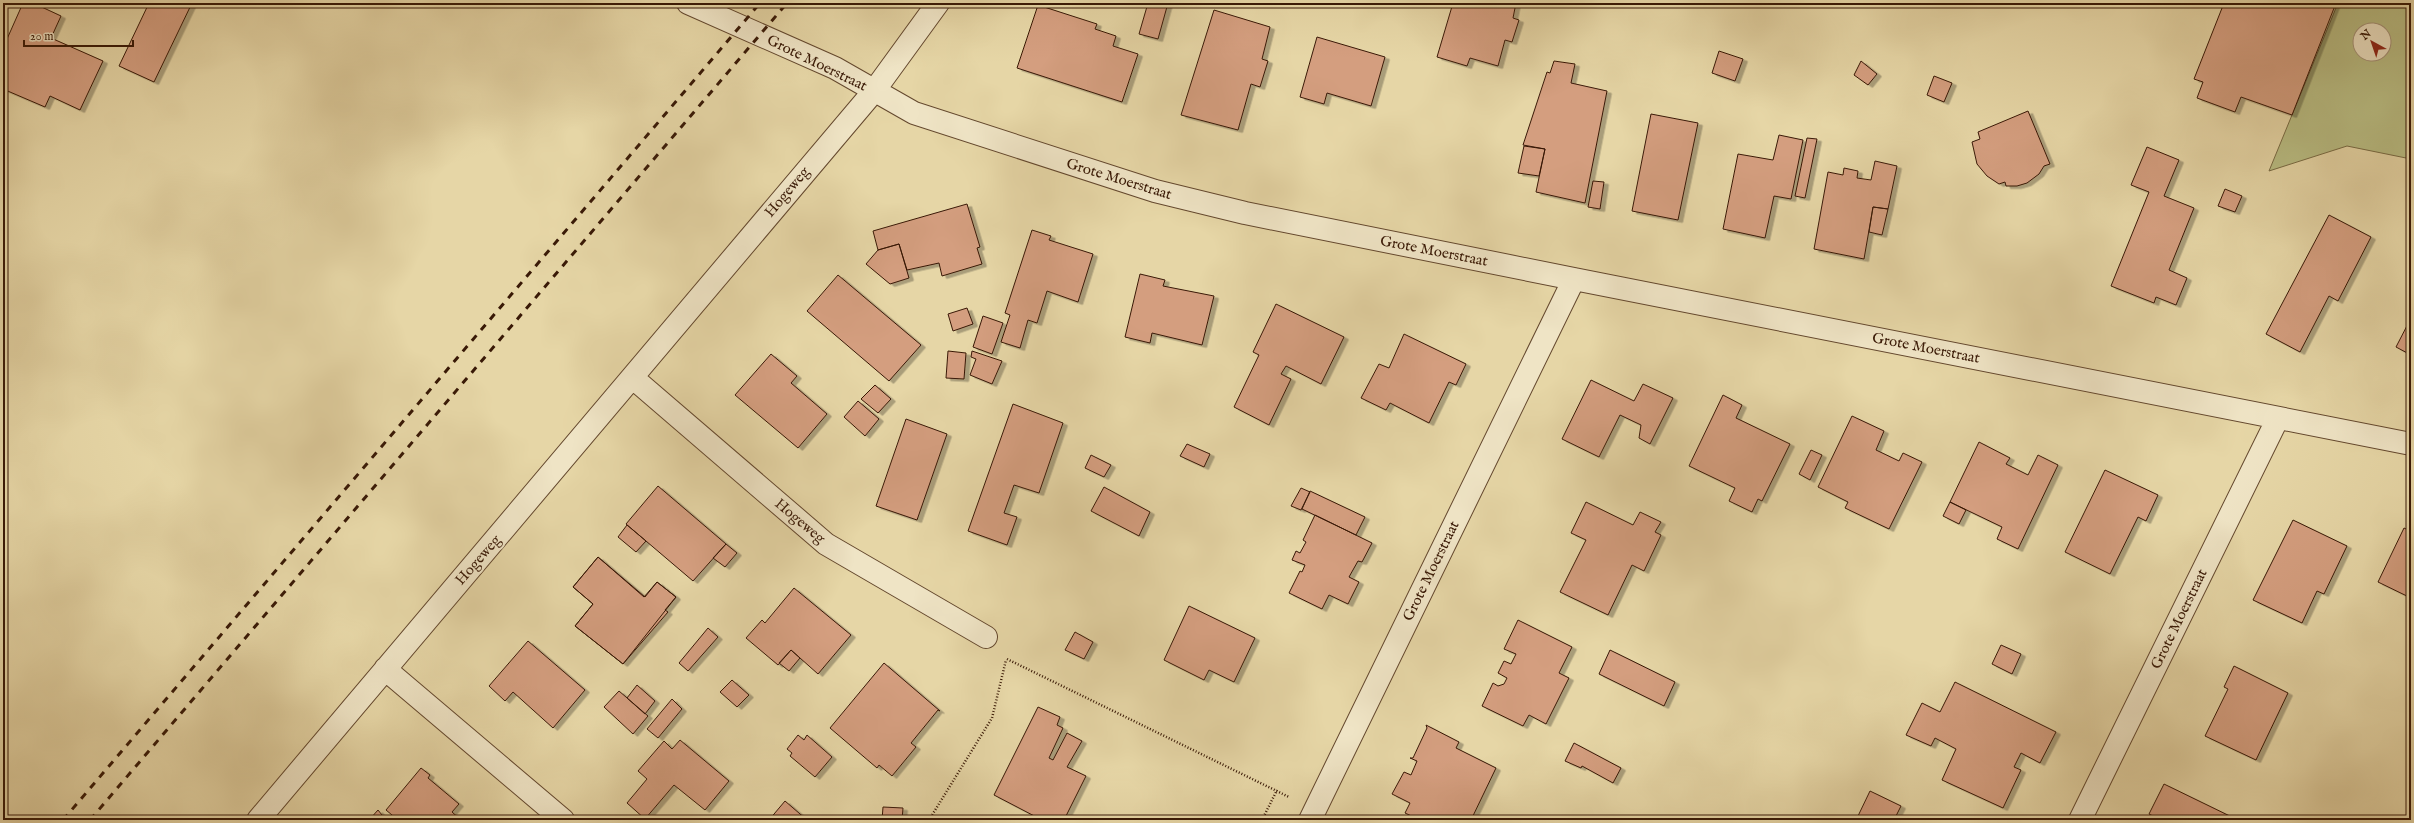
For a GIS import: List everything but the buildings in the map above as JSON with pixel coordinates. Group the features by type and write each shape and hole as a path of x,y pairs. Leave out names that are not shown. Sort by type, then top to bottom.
{"street":[{"name":"Grote Moerstraat","path":"688,3 835,68 914,113 1155,191 1245,213 2411,444"},
{"name":"Hogeweg","path":"258,820 874,91 938,3"},
{"name":"Grote Moerstraat","path":"1312,815 1574,279"},
{"name":"Hogeweg","path":"633,378 826,544 986,637"},
{"name":"Grote Moerstraat","path":"2080,820 2278,418"},
{"path":"385,669 563,820"}],"path":[{"path":"986,637 1007,659 1277,790 1312,815"},
{"path":"929,820 992,718 1007,659"},
{"path":"1262,820 1277,790"}],"green space":[{"path":"2338,3 2411,3 2411,159 2347,146 2269,171"}],"railway":[{"path":"63,820 760,3"},
{"path":"90,820 787,3"}]}
